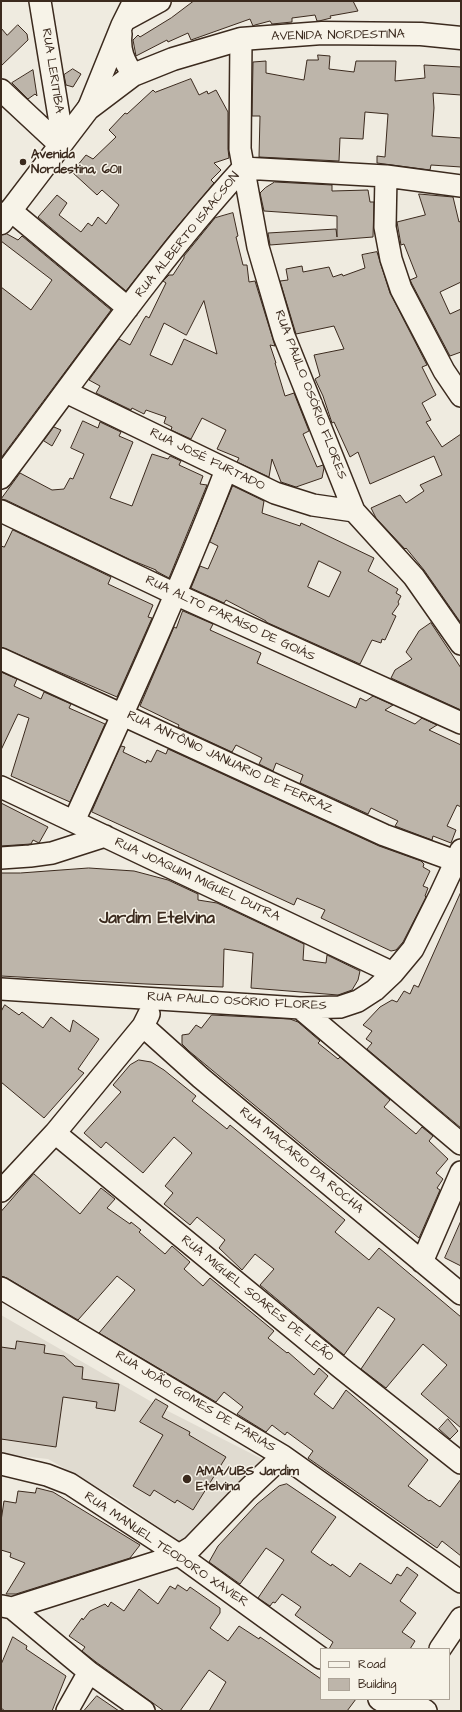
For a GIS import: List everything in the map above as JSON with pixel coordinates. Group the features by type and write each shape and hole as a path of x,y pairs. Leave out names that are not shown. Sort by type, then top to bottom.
{"main road":[{"name":"AVENIDA NORDESTINA","path":"6,216 88,109 133,75 173,59 241,39 322,33 421,34 461,38"}],"street":[{"name":"RUA LERITIBA","path":"40,1 61,143"},
{"path":"88,109 123,22 134,1"},
{"path":"123,22 160,1"},
{"path":"123,22 120,44 121,54 133,75"},
{"name":"RUA PAULO OSÓRIO FLORES","path":"241,39 240,150 258,247 284,336 354,511 414,577 461,644"},
{"path":"1,90 61,143"},
{"name":"RUA ALBERTO ISAACSON","path":"1,478 128,308 215,198 243,168 386,176 461,186"},
{"path":"386,176 385,227 391,259 399,283 444,371 461,396"},
{"path":"6,216 128,308"},
{"name":"RUA JOSÉ FURTADO","path":"66,392 275,493 314,505 354,511"},
{"path":"74,821 123,714 204,528 226,470"},
{"name":"RUA ALTO PARAÍSO DE GOIÁS","path":"1,511 175,594 461,724"},
{"name":"RUA ANTÔNIO JANUARIO DE FERRAZ","path":"1,658 384,835 459,858"},
{"name":"RUA JOAQUIM MIGUEL DUTRA","path":"1,787 393,973"},
{"path":"1,858 52,853 105,836"},
{"name":"RUA PAULO OSÓRIO FLORES","path":"1,989 300,1008 340,1007 358,1001 375,990 393,973 412,949 459,858"},
{"path":"1,1191 55,1132 143,1026 157,998"},
{"path":"300,1008 461,1144"},
{"name":"RUA MACARIO DA ROCHA","path":"143,1026 201,1078 461,1294"},
{"name":"RUA MIGUEL SOARES DE LEÃO","path":"55,1132 341,1368 461,1463"},
{"path":"422,1262 461,1172"},
{"name":"RUA JOÃO GOMES DE FARIAS","path":"1,1288 283,1456 461,1582"},
{"path":"6,1607 179,1555 192,1547 247,1490 283,1456"},
{"name":"RUA MANUEL TEODORO XAVIER","path":"1,1464 47,1475 70,1484 179,1555 320,1657"},
{"path":"6,1607 89,1672 144,1711"},
{"path":"441,1648 461,1618"},
{"path":"67,1711 89,1672"},
{"path":"381,1700 398,1711 406,1700"},
{"path":"409,1700 426,1711"}],"shaded area":[{"path":"1,1315 164,1409 262,1459 187,1547 118,1499 48,1459 1,1454"}],"building":[{"path":"194,1 353,1 358,11 330,16 331,18 319,21 317,21 315,15 292,18 292,22 272,24 270,21 253,26 250,19 191,40 188,33 168,42 167,40 136,56 133,40 138,35 140,37 171,18"},
{"path":"18,25 27,34 28,40 1,66 1,28 7,35"},
{"path":"318,55 330,56 329,69 354,72 356,61 396,61 395,81 425,78 424,65 461,67 461,95 433,93 434,108 432,136 461,138 461,167 431,165 430,170 377,163 377,156 385,157 388,114 365,112 363,139 340,138 339,161 259,157 260,116 252,116 253,62 266,61 266,73 304,80 307,60 318,60"},
{"path":"73,69 81,74 73,87 66,85 64,75"},
{"path":"33,70 37,96 35,94 28,99 12,83"},
{"path":"191,79 199,95 207,91 208,94 216,90 228,112 229,158 214,163 221,170 211,180 214,183 170,235 126,291 38,217 57,195 67,203 59,215 81,232 88,223 92,226 98,217 106,224 119,205 102,190 97,195 72,172 86,155 93,159 116,137 109,130 125,113 127,114 153,90 155,92"},
{"path":"275,182 332,185 332,191 368,190 370,202 374,202 373,237 270,245 268,233 336,229 337,237 337,216 264,211 260,193"},
{"path":"419,194 453,197 459,222 461,221 461,282 440,292 450,314 461,309 461,352 450,356 410,280 417,277 404,244 401,245 397,222 425,215"},
{"path":"233,213 238,236 236,237 243,265 247,265 249,282 255,281 275,346 270,345 285,396 294,393 309,431 303,434 317,467 323,465 324,468 322,478 296,487 281,482 272,459 269,477 237,462 239,458 217,449 226,430 202,418 191,439 171,430 172,427 164,423 166,417 146,410 144,414 132,408 131,410 96,393 100,386 89,380 119,339 130,345 146,316 149,318 166,283 163,281 169,275 173,275 184,256 215,218","holes":["204,301 217,354 184,339 172,365 150,355 164,323 186,335"]},
{"path":"7,234 18,240 22,236 111,310 1,458 1,287 31,310 52,280 1,241 1,235"},
{"path":"377,252 390,293 427,365 422,367 436,395 422,403 431,420 426,422 442,447 461,434 461,623 424,570 406,548 405,549 376,518 371,508 400,495 406,503 424,491 420,485 442,475 434,456 370,484 358,452 350,457 334,422 332,423 323,396 315,379 320,376 314,355 344,349 334,326 296,334 280,281 288,280 286,269 302,266 303,272 329,267 333,277 342,274 343,276 365,268 362,255"},
{"path":"83,421 98,428 100,422 121,432 119,436 133,442 110,498 132,506 152,454 168,459 170,456 181,461 179,465 203,476 200,484 207,485 169,578 156,570 131,560 6,500 1,499 20,473 52,490 64,489 70,478 73,479 84,454 71,448"},
{"path":"54,427 61,430 52,446 44,441"},
{"path":"233,486 264,501 262,513 300,526 301,523 374,558 368,571 398,589 396,593 401,596 398,602 399,604 392,614 396,616 385,640 382,639 381,643 372,640 360,664 266,622 226,600 224,603 191,588 200,566 208,569 218,546 210,542","holes":["319,561 341,572 329,597 308,587"]},
{"path":"13,530 111,577 108,584 153,605 148,617 152,618 117,697 1,647 1,546 4,547"},
{"path":"183,611 213,624 210,630 261,653 257,663 356,708 360,698 366,701 373,696 393,705 385,710 415,724 422,718 437,725 429,730 461,745 461,807 457,805 447,826 456,830 451,843 433,836 432,840 395,826 398,821 371,808 368,814 300,783 303,775 276,763 273,771 259,764 262,758 236,745 232,752 178,727 179,725 140,706 174,627 176,628"},
{"path":"431,623 461,668 461,710 391,678 395,670 412,659 406,652 419,631"},
{"path":"1,672 17,679 14,686 41,699 44,692 71,704 69,708 105,724 70,802 11,776 29,718 18,714 1,750"},
{"path":"121,746 125,747 123,752 146,763 147,760 151,762 157,750 166,754 168,749 379,846 421,861 424,864 423,867 430,871 423,886 428,888 426,897 403,942 396,950 391,951 321,918 325,910 297,898 294,905 92,812"},
{"path":"1,803 48,827 39,843 33,840 31,844 1,846"},
{"path":"89,868 134,871 168,880 198,894 198,900 217,903 304,944 303,960 326,963 327,955 360,971 358,980 352,990 338,995 251,988 253,953 224,949 223,987 1,976 1,873"},
{"path":"461,892 461,1128 367,1049 372,1043 366,1039 372,1031 363,1025 380,1007 392,1000 397,1002 404,991 410,994 414,985 418,987"},
{"path":"5,1005 19,1015 22,1012 43,1028 51,1017 70,1032 73,1020 99,1039 78,1069 84,1073 44,1118 1,1082 1,1012"},
{"path":"212,1015 290,1019 298,1022 320,1041 318,1043 338,1059 340,1057 390,1100 384,1107 416,1134 422,1127 433,1136 429,1141 448,1159 436,1173 443,1179 437,1188 440,1190 419,1238 323,1162 182,1044 182,1035 189,1034 196,1025 201,1028"},
{"path":"139,1060 151,1062 164,1070 196,1096 192,1101 227,1129 230,1125 345,1220 335,1232 369,1260 379,1248 461,1317 461,1428 421,1394 447,1365 423,1344 386,1388 361,1369 395,1319 378,1307 344,1355 260,1285 274,1269 255,1254 242,1270 219,1248 225,1240 197,1217 190,1225 164,1204 173,1193 165,1186 192,1153 174,1137 143,1173 106,1142 101,1148 84,1133 121,1092 113,1085 130,1065"},
{"path":"34,1174 80,1214 101,1188 115,1199 107,1208 130,1224 131,1222 141,1230 139,1232 165,1254 172,1246 190,1262 184,1269 203,1286 210,1278 274,1331 268,1338 287,1353 288,1352 314,1375 319,1368 328,1376 314,1394 333,1409 346,1390 428,1460 408,1486 429,1501 430,1500 440,1507 461,1479 461,1556 442,1541 437,1548 308,1458 313,1451 287,1432 285,1435 272,1425 266,1432 237,1414 243,1407 224,1392 216,1402 99,1333 135,1290 117,1276 78,1320 7,1278 1,1276 1,1212"},
{"path":"461,1221 461,1266 445,1258"},
{"path":"17,1341 45,1345 44,1353 64,1356 75,1366 83,1367 82,1379 119,1384 115,1411 96,1408 97,1402 63,1397 56,1447 1,1439 1,1347 15,1349"},
{"path":"156,1399 168,1406 162,1417 190,1432 189,1435 226,1457 193,1510 177,1500 175,1503 154,1490 150,1496 133,1486 163,1435 140,1422"},
{"path":"448,1419 458,1431 450,1439 439,1429"},
{"path":"287,1484 336,1517 311,1552 331,1566 332,1564 350,1577 360,1563 391,1584 397,1574 401,1576 407,1567 418,1575 400,1601 416,1613 402,1632 415,1641 411,1648 330,1648 333,1642 295,1615 301,1607 282,1594 275,1603 273,1602 270,1606 258,1598 284,1560 266,1548 240,1584 209,1562 218,1546 257,1504 279,1486"},
{"path":"37,1488 53,1492 140,1545 130,1558 16,1594 6,1594 25,1563 10,1557 11,1553 1,1550 1,1521 4,1501 16,1503 18,1491 35,1493"},
{"path":"178,1585 187,1591 190,1587 220,1608 220,1613 210,1628 228,1641 239,1626 259,1639 260,1637 320,1678 320,1700 355,1700 347,1711 209,1711 226,1682 209,1670 180,1711 164,1711 82,1651 85,1647 69,1636 82,1618 83,1620 90,1611 105,1604 108,1607 111,1602 124,1611 139,1589 158,1604 170,1586 175,1589"},
{"path":"13,1637 27,1646 26,1649 66,1676 52,1711 5,1711 1,1708 1,1665"},
{"path":"97,1696 119,1711 84,1711"}],"place":[{"name":"Avenida Nordestina, 6011","path":"23,162"},
{"name":"AMA/UBS Jardim Etelvina","path":"187,1479"}],"district":[{"name":"Jardim Etelvina","path":"157,919"}]}
